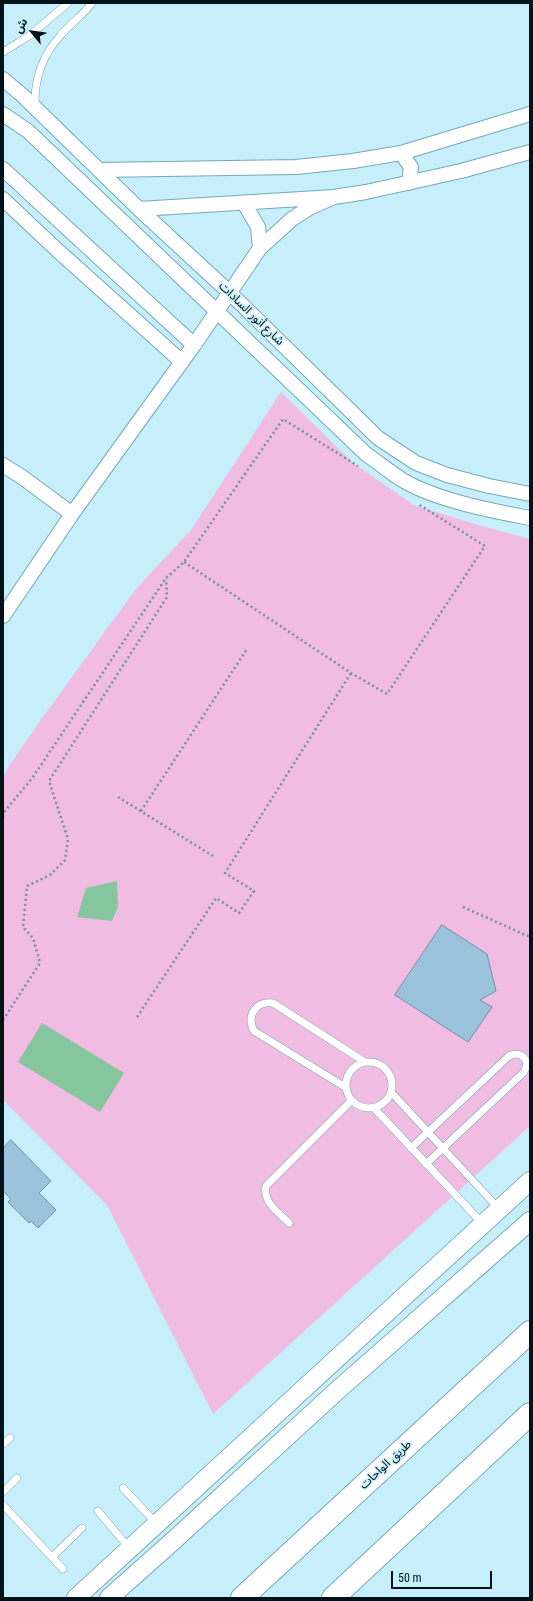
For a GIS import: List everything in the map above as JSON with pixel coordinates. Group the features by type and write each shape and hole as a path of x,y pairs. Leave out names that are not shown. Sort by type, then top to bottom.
{"highway":[{"name":"طريق الواحات","path":"242,1598 530,1332"},
{"path":"332,1598 530,1414"}],"street":[{"name":"شارع أنور السادات","path":"3,79 35,107 139,209 230,293 378,438 416,463 446,475 489,486 530,494"},
{"name":"شارع أنور السادات","path":"3,114 28,131 366,454 404,481 439,496 483,508 530,518"},
{"path":"99,170 296,167 401,153 530,114"},
{"path":"139,209 334,197 409,183 530,152"},
{"path":"401,153 411,167 409,183"},
{"path":"3,169 194,345"},
{"path":"3,616 72,514 182,362 260,248 292,219 309,208 334,197"},
{"path":"3,199 56,249 182,362"},
{"path":"244,203 258,227 260,248"},
{"path":"3,465 22,477 72,514"},
{"path":"76,1598 530,1181"},
{"path":"109,1598 146,1566 340,1388 504,1246 525,1226 499,1209"},
{"path":"483,1224 504,1246"},
{"path":"156,1523 173,1541"},
{"path":"130,1548 146,1566"}],"lane":[{"path":"3,52 29,36 68,3"},
{"path":"35,107 38,74 47,54 60,36 92,3"},
{"path":"345,1087 254,1031 251,1022 253,1011 262,1004 273,1003 365,1062"},
{"path":"411,1148 509,1056 520,1054 524,1057 527,1062 527,1067 524,1072 426,1164"},
{"path":"365,1062 379,1064 389,1072 392,1085 391,1092 384,1102 374,1108 361,1108 351,1101 345,1087 348,1073 358,1064 365,1062"},
{"path":"391,1092 499,1209"},
{"path":"289,1223 266,1199 266,1186 351,1101"},
{"path":"374,1108 483,1224"},
{"path":"3,1444 10,1438"},
{"path":"3,1492 17,1478"},
{"path":"123,1488 156,1523"},
{"path":"3,1505 63,1569"},
{"path":"98,1511 130,1548"},
{"path":"52,1557 82,1528"}],"path":[{"path":"3,817 5,811 33,777 166,578 184,562 283,419 364,470"},
{"path":"184,562 352,673 387,694 486,546 418,504"},
{"path":"3,1020 40,963 33,938 23,927 27,886 50,875 65,860 68,839 48,781 167,597 166,578"},
{"path":"141,811 247,650"},
{"path":"137,1017 216,898 239,913 254,891 225,873 352,673"},
{"path":"118,796 213,856"},
{"path":"464,907 530,937"}],"shaded area":[{"path":"281,392 353,463 414,505 530,539 530,1126 213,1414 107,1205 3,1100 3,778 9,766 38,724 135,590 191,530"},
{"path":"117,881 118,907 112,921 77,917 86,888"},
{"path":"42,1023 124,1073 100,1112 18,1062"}],"building":[{"path":"442,925 487,954 496,991 480,1000 492,1007 468,1042 395,995"},
{"path":"11,1140 51,1181 39,1193 56,1210 38,1228 31,1221 29,1223 8,1202 11,1199 3,1191 3,1148"}]}
